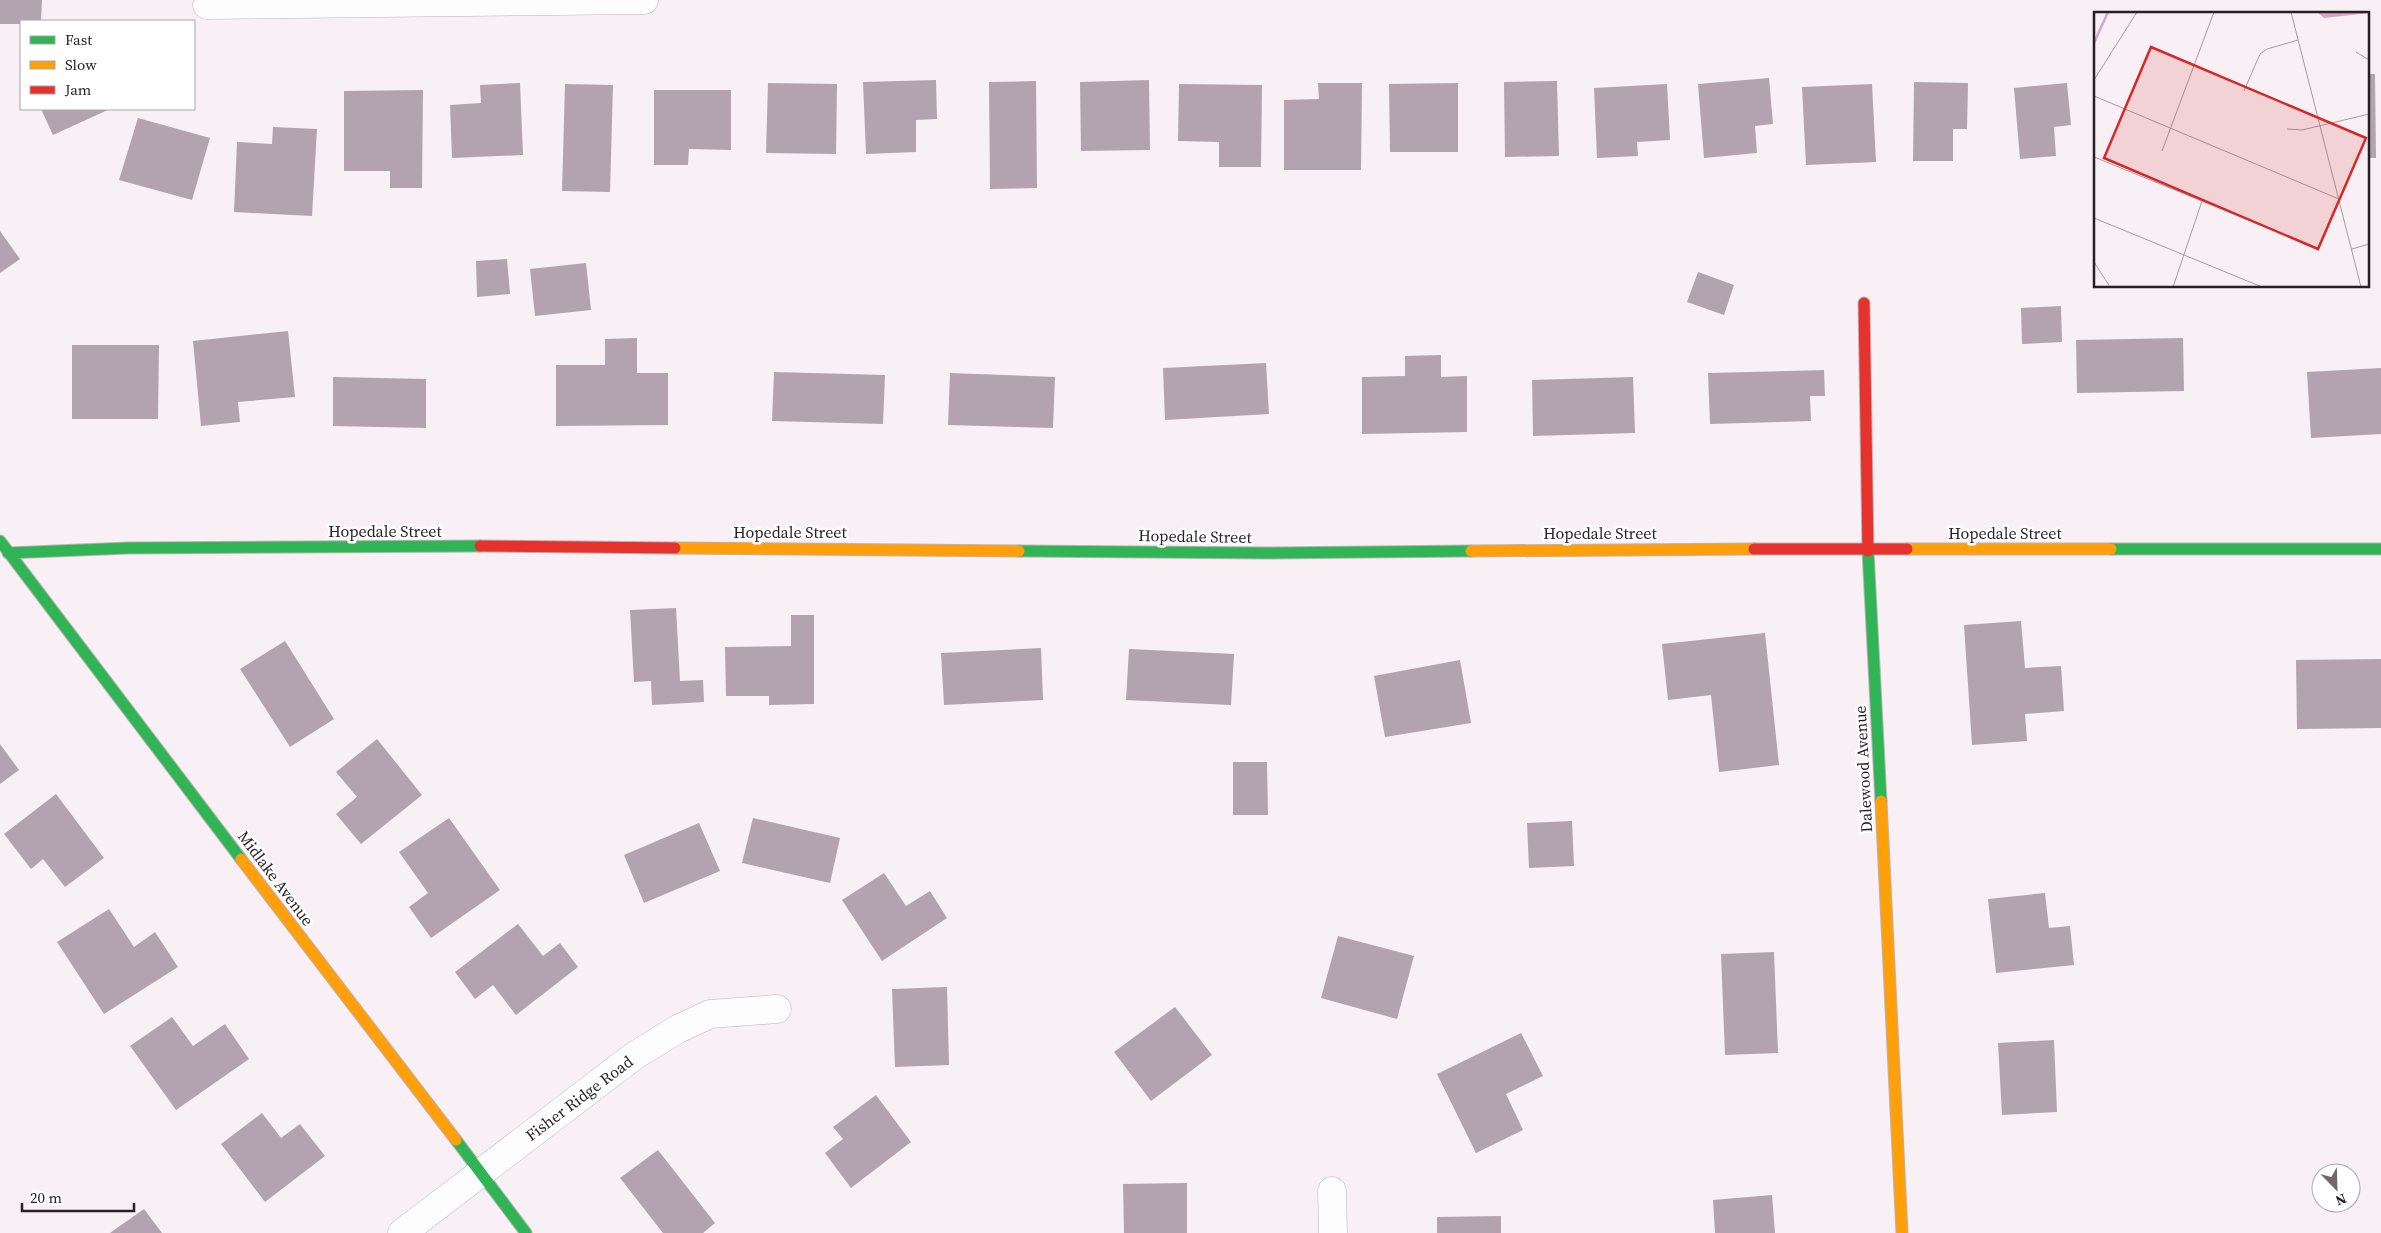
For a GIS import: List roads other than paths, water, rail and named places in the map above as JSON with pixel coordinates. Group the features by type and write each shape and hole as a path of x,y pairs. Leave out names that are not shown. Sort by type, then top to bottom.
{"street":[{"path":"207,5 644,0"},
{"name":"Dalewood Avenue","path":"1864,303 1868,549 1902,1233"},
{"name":"Midlake Avenue","path":"0,541 526,1233"},
{"name":"Hopedale Street","path":"8,552 128,548 487,546 1266,554 1594,548 2381,549"},
{"name":"Fisher Ridge Road","path":"402,1233 634,1056 678,1029 710,1014 777,1009"},
{"path":"1332,1190 1333,1233"}]}
